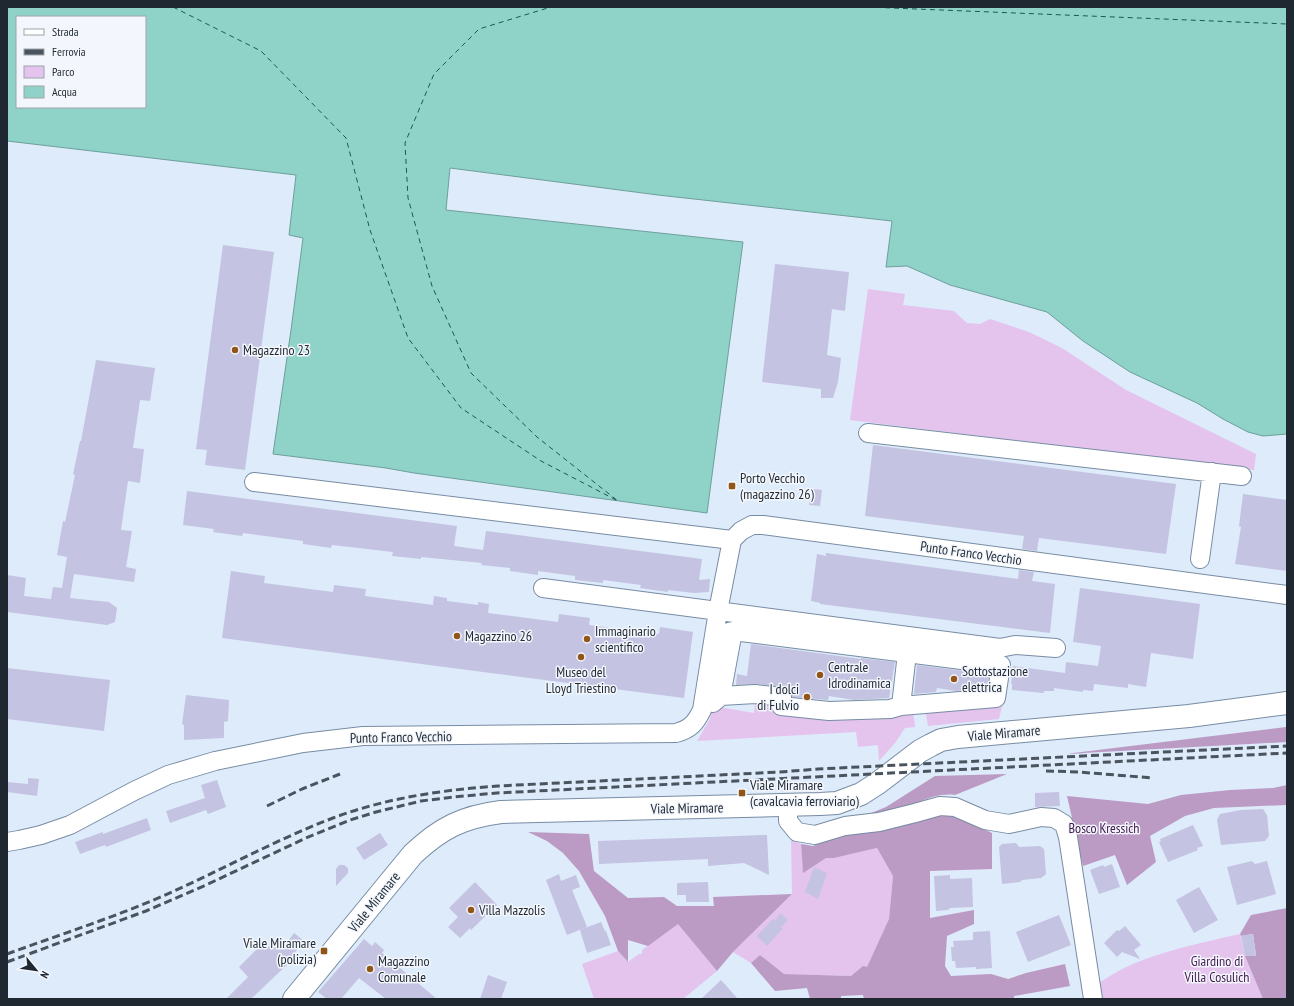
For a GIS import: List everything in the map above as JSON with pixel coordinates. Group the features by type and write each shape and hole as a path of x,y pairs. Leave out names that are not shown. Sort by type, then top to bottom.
{"main road":[{"name":"Viale Miramare","path":"1189,716 1287,698"},
{"name":"Viale Miramare","path":"294,999 413,854 436,835 458,822 484,814 501,812 837,803 861,794 920,751 941,740 981,734 1030,731 1189,716 1287,703"},
{"path":"1189,716 1287,708"}],"street":[{"path":"868,433 1242,476"},
{"path":"1200,559 1212,472"},
{"path":"254,482 732,540"},
{"name":"Punto Franco Vecchio","path":"7,842 41,835 70,825 168,775 215,762 303,743 363,736 676,733 683,731 696,722 702,710 718,611 732,540 741,531 752,525 763,525 1287,595"},
{"path":"543,588 1000,648 1015,646 1056,648"},
{"path":"727,633 907,653 1000,665 996,698 890,709 829,711 781,706 782,697 755,694 715,701 727,633"},
{"path":"907,653 913,706"},
{"path":"788,805 788,821 797,832 815,835 845,826 879,822 940,806 955,807 985,820 1009,824 1041,817 1054,818 1064,824 1068,837 1093,999"}],"green space":[{"path":"868,289 905,294 903,305 954,311 967,323 980,324 990,319 1029,332 1062,348 1126,390 1256,454 1254,470 850,420"},
{"path":"756,697 913,711 915,727 905,728 895,743 879,761 878,745 858,747 856,732 697,741 710,719 713,706 754,713"},
{"path":"1003,702 999,719 928,726 925,708"},
{"path":"1286,727 1287,742 1065,754"},
{"path":"1007,774 955,795 938,796 890,813 859,818 886,807 935,776"},
{"name":"Bosco Kressich","path":"1287,785 1287,805 1214,808 1185,816 1150,836 1156,862 1127,885 1115,855 1083,866 1067,796 1148,804 1181,795 1230,790 1273,788"},
{"path":"951,813 992,833 992,869 930,871 930,918 974,910 974,924 947,936 945,966 951,976 991,974 1008,979 1026,973 1065,964 1070,986 1014,996 1014,999 864,999 863,995 841,996 841,999 810,999 807,988 775,991 751,963 760,955 784,974 851,976 863,966 867,967 889,919 893,876 877,848 834,858 826,858 803,873 801,844 813,846 845,832 878,831"},
{"path":"528,832 589,834 594,871 628,898 664,897 677,906 714,906 713,897 792,894 733,952 717,971 678,924 648,946 628,940 628,962 618,951 605,916 579,871 563,853 547,841"},
{"path":"791,839 801,844 803,872 826,858 834,858 877,848 893,876 889,919 867,968 863,967 851,976 783,974 760,955 751,963 733,952 792,894"},
{"path":"1287,908 1287,999 1263,999 1245,956 1256,955 1253,934 1241,936 1240,934 1251,915"},
{"path":"678,923 717,971 683,999 594,999 582,964 618,951 628,962 639,954 642,954 642,950"},
{"name":"Giardino di Villa Cosulich","path":"1240,934 1245,956 1263,999 1099,999 1097,984 1124,968 1166,952"}],"water":[{"path":"7,7 1287,7 1287,434 1263,436 1248,432 1197,403 1130,372 1083,341 1047,312 950,285 907,266 886,267 892,221 658,195 450,168 446,210 743,242 707,513 386,468 273,454 303,238 289,235 296,175 7,141"}],"building":[{"name":"Magazzino 23","path":"223,245 274,252 245,470 205,465 207,450 196,449"},
{"path":"775,264 849,272 845,311 832,309 827,355 841,358 838,382 833,398 821,398 821,389 762,382"},
{"path":"96,360 155,368 150,401 140,400 133,448 144,449 140,483 128,481 121,530 132,531 126,567 136,569 134,582 74,574 70,598 109,602 117,608 115,622 107,625 7,612 7,575 26,578 24,596 51,599 53,587 62,588 67,557 57,555 63,521 65,522 75,475 73,474 81,441"},
{"path":"873,445 1176,484 1166,554 1039,538 1037,551 1022,549 1024,536 865,516"},
{"path":"812,489 822,490 820,506 809,505"},
{"path":"187,491 457,526 454,546 483,550 486,531 702,559 699,580 710,579 709,592 694,593 668,590 668,592 640,588 641,585 603,580 603,583 575,580 575,576 538,571 538,575 510,571 510,568 481,565 482,563 421,557 421,559 392,556 393,552 332,545 331,548 303,544 303,541 243,533 242,536 213,532 214,529 183,525"},
{"path":"1243,494 1287,500 1287,571 1235,564 1241,527 1239,526"},
{"path":"826,553 1018,579 1019,570 1034,572 1032,581 1055,584 1050,633 820,604 811,601 817,554 826,556"},
{"name":"Magazzino 26","path":"231,571 265,576 264,583 333,592 334,585 366,589 365,596 433,605 434,596 447,598 447,601 478,605 478,602 489,604 488,613 558,622 559,614 590,618 589,625 659,634 660,627 693,632 684,698 222,638"},
{"path":"1080,588 1200,604 1193,659 1151,653 1146,687 1128,684 1128,688 1094,684 1093,691 1083,690 1083,692 1054,688 1054,691 1044,691 1044,693 1012,690 1011,684 1013,666 1065,673 1066,662 1098,666 1101,646 1073,642"},
{"name":"Centrale Idrodinamica","path":"751,644 861,659 895,662 889,698 854,700 829,696 828,700 792,697 791,692 783,687 756,684 736,685 737,674 747,676"},
{"name":"Sottostazione elettrica","path":"917,665 989,674 987,688 956,691 937,688 936,692 914,694"},
{"path":"7,668 110,680 104,731 7,719"},
{"path":"186,695 229,700 228,721 224,722 224,738 184,740 184,725 182,724"},
{"path":"28,778 39,779 37,796 7,792 7,782 28,784"},
{"path":"217,780 226,807 208,814 206,810 170,823 166,811 205,798 201,785"},
{"path":"1059,792 1060,806 1035,807 1035,793"},
{"path":"1263,809 1267,815 1269,836 1265,841 1221,845 1217,820 1220,814 1241,810"},
{"path":"147,818 151,830 106,847 105,845 80,854 75,842 103,832 103,834"},
{"path":"1193,825 1203,846 1197,848 1198,850 1168,862 1159,842 1161,841 1160,839"},
{"path":"380,833 388,845 364,860 356,848"},
{"path":"767,835 769,875 744,863 708,866 708,859 599,864 598,841"},
{"path":"1016,843 1019,847 1040,846 1044,849 1046,874 1041,878 1002,884 999,847 1002,844"},
{"path":"1252,861 1255,864 1267,861 1276,894 1237,905 1227,867"},
{"path":"1112,864 1120,887 1099,894 1090,870 1103,865 1104,867"},
{"path":"339,865 344,865 348,868 348,873 336,886 336,869"},
{"path":"814,867 827,873 818,899 805,892"},
{"path":"559,874 561,881 576,875 580,887 572,890 587,927 567,935 546,880"},
{"path":"950,875 950,879 972,878 973,907 950,908 948,910 936,911 934,876"},
{"name":"Villa Mazzolis","path":"475,882 497,905 471,930 470,928 460,938 448,927 458,917 449,908"},
{"path":"708,882 709,902 686,902 686,895 677,895 677,883"},
{"path":"1199,887 1218,920 1194,933 1176,900"},
{"path":"780,913 788,920 767,946 757,936 773,919 775,921"},
{"path":"1059,915 1071,945 1028,962 1016,932"},
{"path":"601,922 611,945 587,953 580,930"},
{"path":"1125,926 1141,945 1134,950 1140,959 1122,952 1117,957 1104,943 1117,930 1119,931"},
{"path":"990,931 992,968 956,968 955,961 952,961 951,947 954,947 953,941 973,940 973,932"},
{"path":"294,933 304,941 293,955 295,957 251,999 226,999 248,977 239,967 262,944 266,949 278,938 285,945"},
{"path":"1253,934 1256,956 1245,956 1241,936"},
{"name":"Magazzino Comunale","path":"364,939 372,946 375,942 384,950 382,953 437,999 386,999 359,978 341,999 327,999 318,992"},
{"path":"488,975 507,982 501,999 480,999"},
{"path":"721,980 738,999 701,999"}],"ferry route":[{"path":"173,7 261,51 346,138 370,230 408,338 461,408 541,461 618,501 537,437 471,373 432,286 408,198 405,143 434,74 479,29 551,7"},
{"path":"867,7 1287,24"}],"railway":[{"path":"7,954 144,904 290,836 333,818 373,805 414,796 498,786 1287,746"},
{"path":"7,962 146,911 206,885 306,838 350,820 421,801 497,793 1287,753"},
{"path":"1046,771 1153,778"},
{"path":"267,806 302,789 340,774"}],"place":[{"name":"Magazzino 23","path":"235,350"},
{"name":"Porto Vecchio (magazzino 26)","path":"732,486"},
{"name":"Magazzino 26","path":"457,636"},
{"name":"Immaginario scientifico","path":"587,639"},
{"name":"Museo del Lloyd Triestino","path":"581,657"},
{"name":"Centrale Idrodinamica","path":"820,675"},
{"name":"Sottostazione elettrica","path":"954,679"},
{"name":"I dolci di Fulvio","path":"807,697"},
{"name":"Viale Miramare (cavalcavia ferroviario)","path":"742,793"},
{"name":"Villa Mazzolis","path":"471,910"},
{"name":"Viale Miramare (polizia)","path":"324,951"},
{"name":"Magazzino Comunale","path":"370,969"}]}
